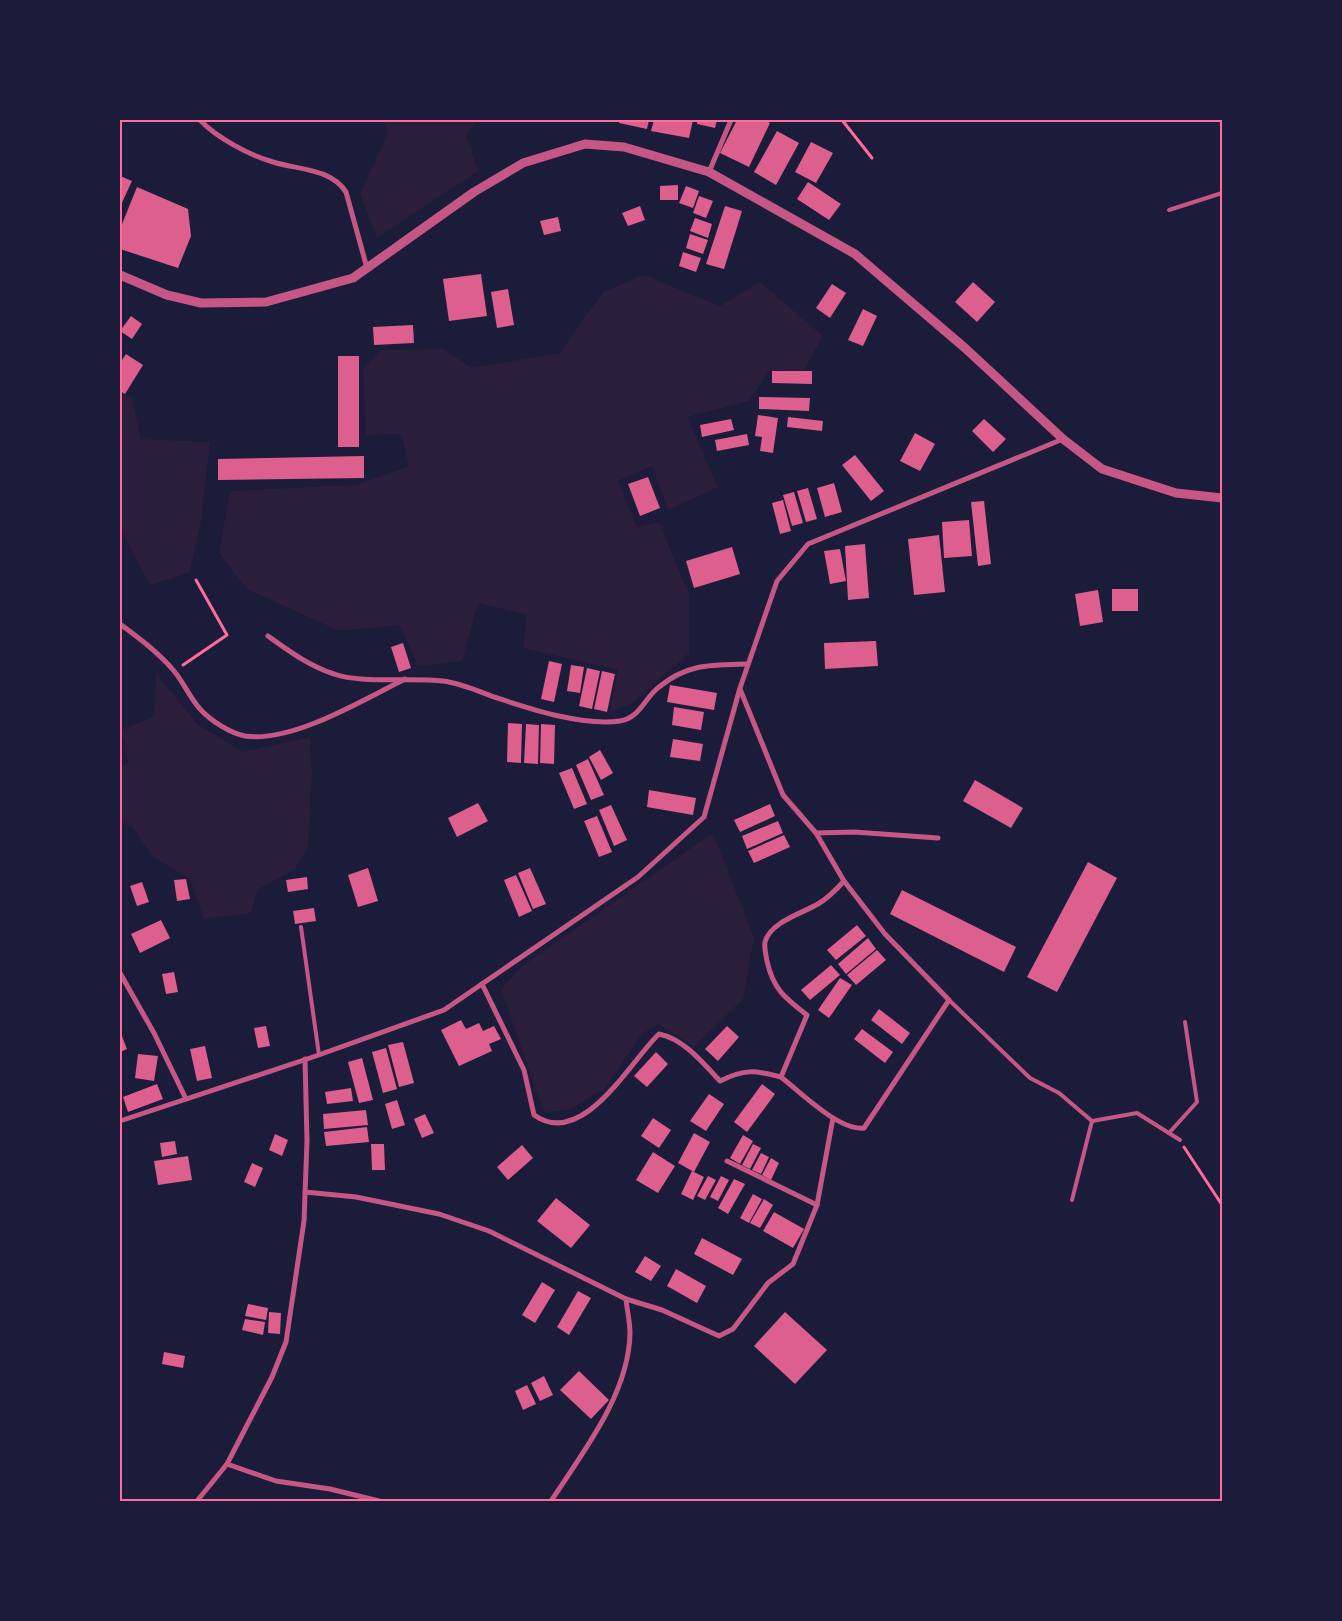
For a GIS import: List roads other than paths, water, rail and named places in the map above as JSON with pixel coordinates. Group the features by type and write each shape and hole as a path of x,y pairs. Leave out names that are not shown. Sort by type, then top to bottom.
{"street":[{"path":"200,120 214,134 272,162 329,176 340,183 346,192 367,268"},
{"path":"709,172 731,120"},
{"path":"120,275 167,295 201,303 266,302 353,278 474,192 523,163 585,144 624,146 709,172 855,254 965,348 1063,439 1102,469 1176,493 1222,498"},
{"path":"120,1121 319,1055 444,1010 638,877 704,817 740,688 777,581 808,544 1063,439"},
{"path":"120,624 174,671 201,709 229,731 245,736 264,736 287,732 326,719 405,679"},
{"path":"268,636 303,661 335,675 361,679 405,679 445,682 526,707 596,723 623,720 640,710 657,688 682,671 700,665 748,664"},
{"path":"482,984 524,1070 534,1115 541,1120 555,1122 583,1114 611,1093 659,1034 669,1036 699,1058 720,1081 736,1073 755,1070 780,1076 833,1118 856,1129 864,1128 949,1000 885,934 844,881 816,833 782,795 740,688"},
{"path":"816,833 854,832 938,838"},
{"path":"780,1076 807,1015 776,988 770,975 765,941 780,924 833,894 844,881"},
{"path":"120,973 154,1033 186,1099"},
{"path":"197,1501 227,1464 272,1377 286,1342 304,1221 305,1059"},
{"path":"305,1192 356,1197 439,1214 488,1231 626,1299 662,1310 719,1336 733,1329 768,1283 793,1264 817,1205 833,1118"},
{"path":"727,1162 817,1205"},
{"path":"551,1501 602,1423 626,1366 630,1333 626,1299"},
{"path":"227,1464 276,1481 330,1489 379,1501"}],"lane":[{"path":"1169,210 1222,193"},
{"path":"301,927 319,1055"},
{"path":"949,1000 1030,1078 1059,1093 1092,1121 1137,1114 1180,1140"},
{"path":"1169,1133 1197,1102 1185,1022"},
{"path":"1072,1200 1092,1121"}]}
